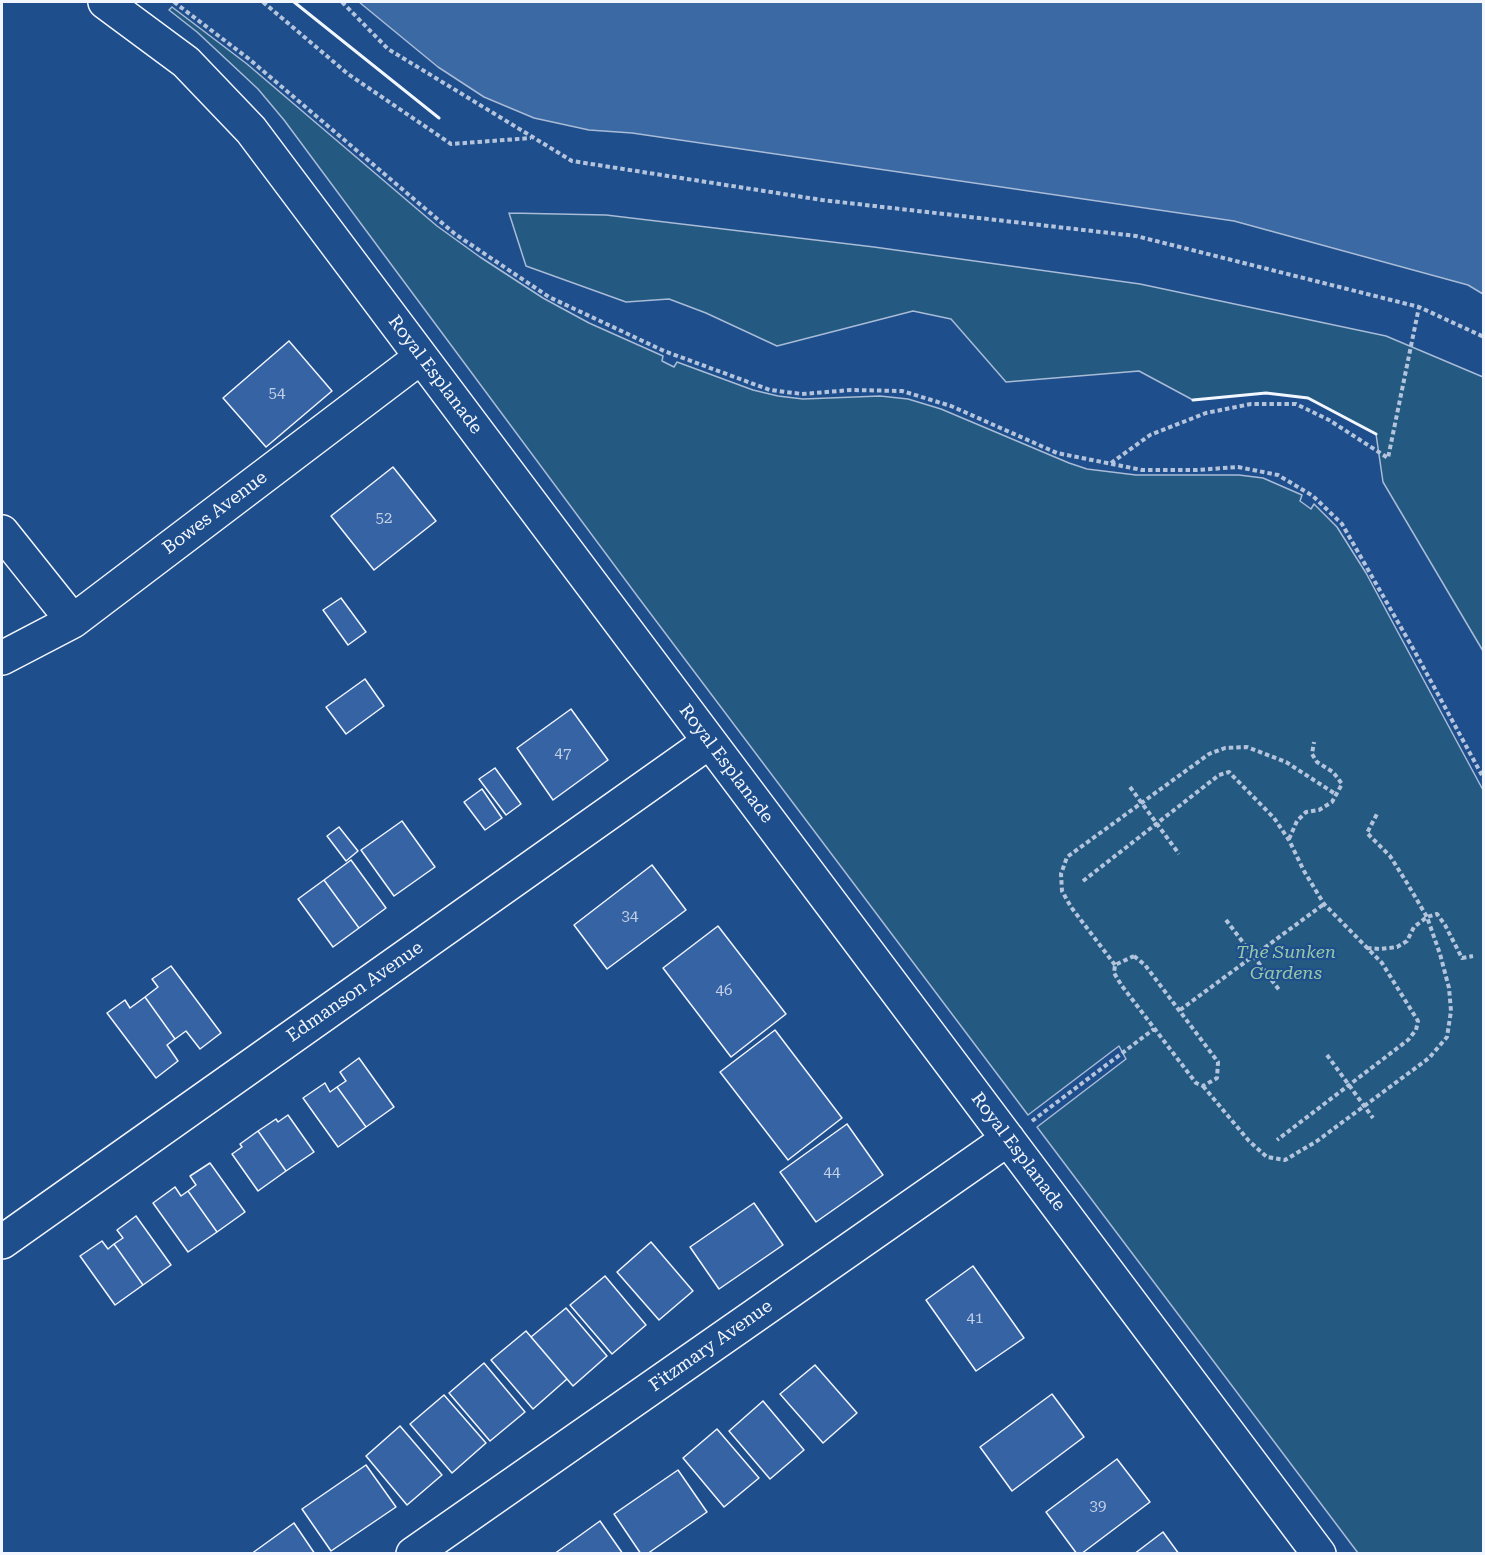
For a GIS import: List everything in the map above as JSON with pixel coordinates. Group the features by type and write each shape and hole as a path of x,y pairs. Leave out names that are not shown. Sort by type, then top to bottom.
{"street":[{"name":"Royal Esplanade","path":"105,2 186,62 251,130 1008,1139 1314,1552"},
{"name":"Bowes Avenue","path":"2,658 73,621 421,357"},
{"path":"2,532 73,621"},
{"name":"Edmanson Avenue","path":"2,1242 709,742"},
{"name":"Fitzmary Avenue","path":"413,1554 1008,1139"}],"path":[{"path":"174,2 249,59 455,234 549,297 664,351 770,390 802,394 851,390 902,391 951,406 1057,453 1110,464 1142,470 1238,467 1278,475 1313,496 1342,524 1484,779"},
{"path":"263,2 348,74 451,144 533,138"},
{"path":"342,2 388,49 572,161 822,200 1136,236 1419,307 1484,337"},
{"path":"1110,464 1150,435 1206,413 1251,404 1296,404 1329,420 1388,458 1419,307"},
{"path":"1289,840 1297,821 1306,812 1319,810 1332,802 1342,784 1333,772 1317,762 1311,748 1314,742"},
{"path":"1337,795 1286,762 1247,747 1225,747 1209,754 1067,857 1061,874 1062,891 1071,907 1115,965 1114,973 1118,980 1196,1083 1203,1086 1249,1141 1267,1157 1285,1160 1317,1141 1429,1058 1447,1037 1451,1011 1449,988 1427,917 1390,856 1367,833 1378,812"},
{"path":"1083,881 1219,775 1229,772 1274,818 1289,840 1324,904 1382,963 1418,1021 1416,1030 1408,1040 1277,1140"},
{"path":"1130,787 1179,854"},
{"path":"1180,1010 1324,904"},
{"path":"1367,948 1397,947 1407,941 1414,927 1427,917 1437,914 1462,958 1473,956"},
{"path":"1226,920 1280,991"},
{"path":"1115,965 1134,956 1145,965 1218,1062 1217,1078 1203,1086"},
{"path":"1008,1139 1154,1029"},
{"path":"1327,1055 1373,1118"}],"green space":[{"name":"The Sunken Gardens","path":"172,7 247,64 437,226 480,257 543,298 589,323 663,356 662,361 674,367 677,362 753,390 778,396 803,399 880,396 908,399 941,409 1087,469 1136,475 1239,475 1263,478 1302,495 1300,501 1311,509 1314,504 1337,527 1366,573 1483,790 1483,1553 1358,1553 1037,1127 1126,1059 1119,1046 1028,1115 638,597 284,120 258,89 197,32 169,10"},
{"path":"509,213 606,215 874,247 1140,284 1386,336 1483,377 1483,651 1383,482 1376,434 1308,398 1266,393 1193,400 1139,371 1006,382 951,319 913,311 777,346 706,313 669,299 626,302 526,266"}],"shaded area":[{"path":"359,2 1483,2 1483,294 1468,285 1234,221 632,133 589,130 534,118 484,97 438,67"}],"building":[{"path":"289,341 332,391 266,447 223,398"},
{"path":"393,467 436,521 374,570 331,516"},
{"path":"341,598 366,632 348,645 323,610"},
{"path":"365,679 384,706 346,734 326,707"},
{"path":"571,709 608,760 553,800 517,748"},
{"path":"495,768 521,804 506,815 479,779"},
{"path":"482,789 502,818 485,830 464,802"},
{"path":"402,821 435,867 394,896 361,850"},
{"path":"339,827 358,851 346,861 327,836"},
{"path":"351,860 386,908 359,928 324,880"},
{"path":"652,865 686,910 607,969 574,925"},
{"path":"324,880 359,928 333,947 298,899"},
{"path":"718,926 786,1014 731,1057 663,968"},
{"path":"171,966 221,1033 200,1049 186,1031 175,1039 145,997 158,987 152,979"},
{"path":"145,997 175,1039 167,1045 178,1061 156,1078 107,1013 125,1000 130,1008"},
{"path":"775,1030 842,1118 788,1160 720,1072"},
{"path":"359,1058 394,1107 366,1127 337,1087 346,1081 340,1072"},
{"path":"325,1083 330,1092 337,1087 366,1127 338,1147 303,1098"},
{"path":"288,1115 314,1152 286,1171 258,1131 276,1119 278,1122"},
{"path":"847,1124 883,1175 816,1222 780,1172"},
{"path":"258,1131 286,1171 258,1191 232,1154 242,1147 240,1144"},
{"path":"210,1163 245,1212 217,1232 188,1191 196,1185 190,1176"},
{"path":"175,1187 181,1196 188,1191 217,1232 188,1252 153,1203"},
{"path":"754,1203 783,1245 719,1289 690,1247"},
{"path":"136,1216 171,1265 143,1285 114,1244 123,1238 117,1230"},
{"path":"102,1241 108,1249 114,1244 143,1285 115,1305 80,1256"},
{"path":"651,1242 693,1291 659,1320 617,1272"},
{"path":"973,1266 1024,1338 976,1371 926,1300"},
{"path":"605,1276 646,1325 612,1354 570,1305"},
{"path":"566,1308 607,1356 573,1386 531,1337"},
{"path":"526,1331 567,1379 533,1409 491,1360"},
{"path":"484,1363 525,1412 490,1441 449,1393"},
{"path":"815,1365 857,1413 823,1443 780,1394"},
{"path":"1052,1394 1084,1437 1012,1491 980,1447"},
{"path":"444,1395 486,1443 452,1473 410,1424"},
{"path":"763,1401 804,1450 770,1479 729,1431"},
{"path":"400,1426 442,1475 407,1505 366,1456"},
{"path":"717,1429 759,1478 724,1507 683,1458"},
{"path":"1117,1459 1150,1502 1081,1554 1077,1554 1046,1512"},
{"path":"366,1465 396,1507 331,1551 302,1509"},
{"path":"678,1470 707,1512 647,1554 641,1554 614,1514"},
{"path":"600,1521 623,1554 554,1554"},
{"path":"294,1523 315,1554 251,1554"},
{"path":"1163,1532 1179,1554 1134,1554"}],"wall":[{"path":"294,2 439,118"},
{"path":"1193,400 1266,393 1308,398 1376,434"}]}
